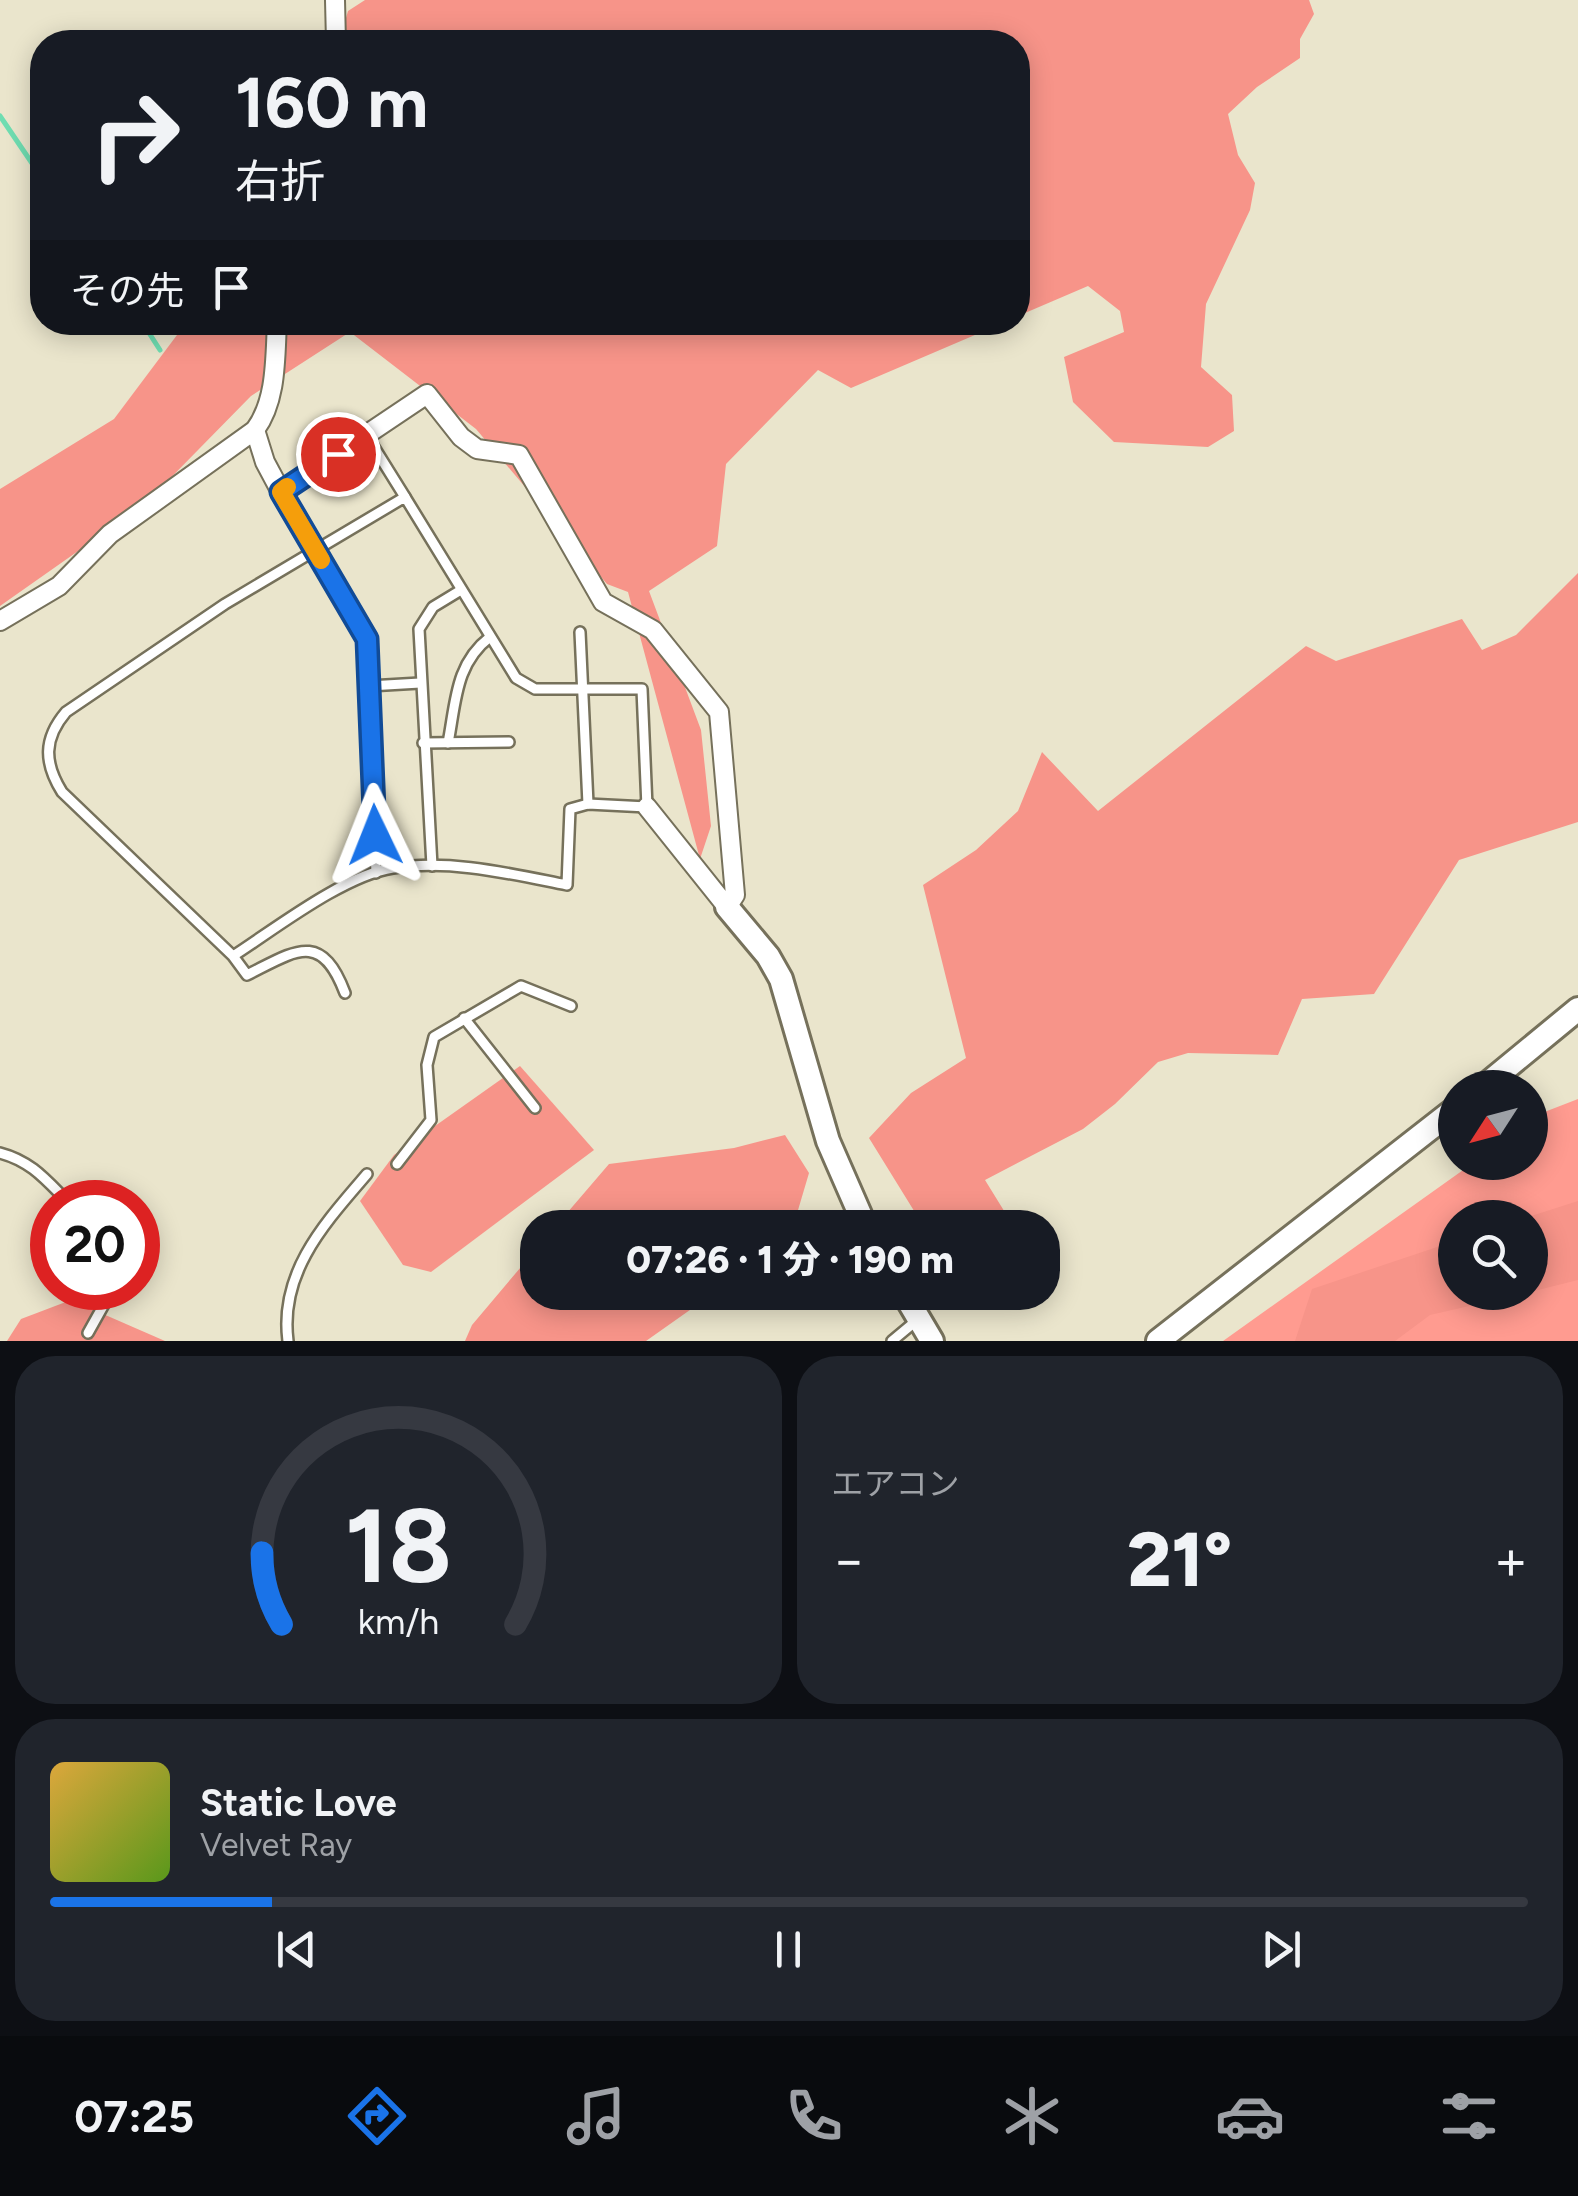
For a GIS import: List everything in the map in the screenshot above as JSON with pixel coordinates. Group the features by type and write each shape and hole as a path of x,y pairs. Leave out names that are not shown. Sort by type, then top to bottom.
{"street":[{"path":"335,0 336,30"},
{"path":"0,621 59,586 110,534 255,430 263,420 273,380 276,335"},
{"path":"255,430 265,462 281,492 428,394 461,438 477,449 519,454 603,602 653,630 720,712 736,895 727,907"},
{"path":"647,807 768,956 781,979 828,1141 858,1210"},
{"path":"1504,1070 1578,1008"},
{"path":"1158,1341 1438,1123"},
{"path":"913,1310 932,1341"}],"lane":[{"path":"233,956 319,900 391,868 452,865 568,885 568,814 576,805 647,807 642,689 534,689 524,685 367,436"},
{"path":"281,492 367,639 376,873"},
{"path":"345,993 326,958 310,950 283,957 247,976 233,956 62,792 50,773 47,756 49,740 66,712 225,604 405,497"},
{"path":"432,866 419,628 433,607 461,590"},
{"path":"580,632 588,804"},
{"path":"448,743 462,670 472,650 490,636"},
{"path":"369,686 420,683"},
{"path":"424,742 509,742"},
{"path":"397,1164 431,1120 427,1065 432,1041 521,986 571,1006"},
{"path":"464,1018 535,1108"},
{"path":"0,1154 18,1158 47,1180"},
{"path":"288,1341 287,1310 298,1268 316,1234 367,1174"},
{"path":"88,1333 100,1310"},
{"path":"892,1341 918,1319"}],"shaded area":[{"path":"365,0 1309,0 1314,14 1300,39 1300,58 1257,87 1228,114 1238,155 1255,183 1250,210 1206,304 1201,367 1232,395 1234,431 1208,447 1114,442 1073,402 1064,357 1124,332 1120,311 1088,286 1030,311 1030,30 342,30 348,11"},
{"path":"177,335 345,335 251,396 145,504 0,606 0,489 114,419"},
{"path":"354,335 975,335 851,388 818,370 726,464 717,546 649,591 701,730 711,826 700,859 628,592 607,584 476,429"},
{"path":"1578,573 1578,822 1459,860 1374,994 1302,999 1278,1055 1188,1053 1158,1062 1083,1129 985,1180 1004,1210 913,1210 869,1138 911,1093 966,1058 923,885 976,850 1018,811 1042,752 1098,811 1306,646 1336,661 1462,619 1482,650 1516,635"},
{"path":"520,1066 594,1150 431,1272 403,1265 360,1201 394,1155"},
{"path":"1578,1099 1578,1341 1223,1341 1449,1180 1548,1180 1548,1111"},
{"path":"785,1135 809,1173 798,1210 570,1210 609,1164 734,1148"},
{"path":"1578,1201 1578,1280 1548,1288 1548,1211"},
{"path":"1438,1247 1438,1310 1452,1310 1430,1315 1395,1341 1295,1341 1312,1289"},
{"path":"520,1268 520,1310 690,1310 646,1341 465,1341 472,1325"},
{"path":"45,1310 94,1310 165,1341 7,1341 21,1319"}],"waterway":[{"path":"0,116 30,160"},
{"path":"150,335 160,350"}],"slow traffic":[{"path":"287,487 281,492 321,560"}],"route":[{"path":"338,454 281,492 367,639 375,835"}]}
